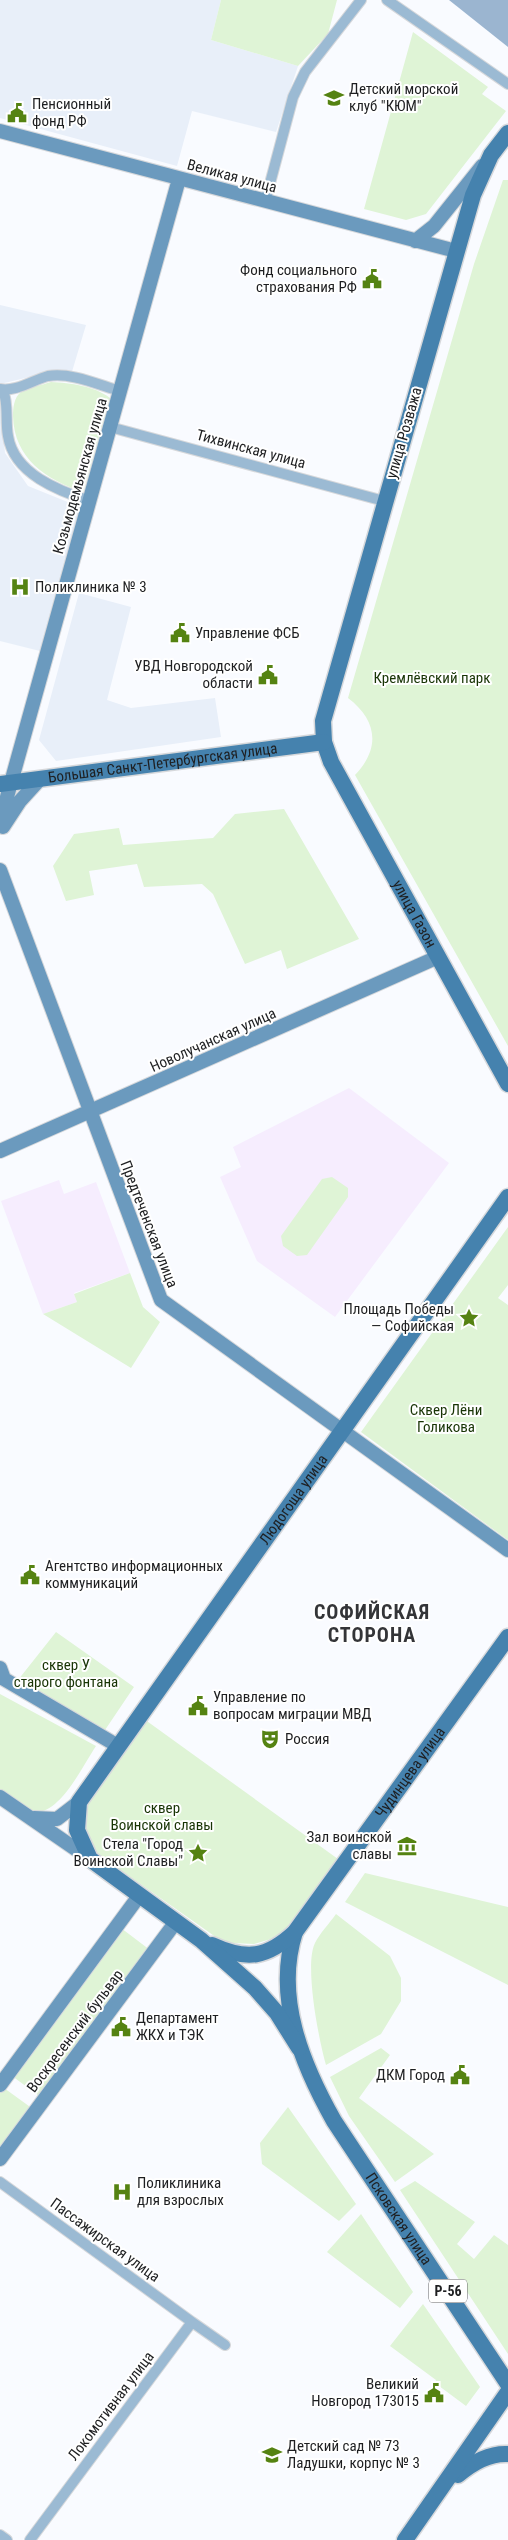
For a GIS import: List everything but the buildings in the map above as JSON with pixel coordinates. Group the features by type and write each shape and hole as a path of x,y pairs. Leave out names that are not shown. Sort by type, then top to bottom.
{"main road":[{"name":"улица Розважа","path":"324,742 323,721 328,698 456,251 473,195 491,155 508,133"},
{"name":"Большая Санкт-Петербургская улица","path":"6,783 324,742"},
{"name":"улица Газон","path":"324,742 331,762 508,1084"},
{"name":"Людогоща улица","path":"79,1802 508,1198"},
{"name":"Чудинцева улица","path":"201,1940 225,1951 248,1956 274,1949 295,1932 508,1638"},
{"path":"79,1802 78,1830 90,1859 201,1940 255,1988 277,2013 299,2048"},
{"name":"Чудинцева улица","path":"295,1932 288,1956 287,1976 299,2048"},
{"name":"Псковская улица","path":"299,2048 320,2096 334,2121 508,2384"},
{"path":"405,2540 441,2491 508,2392"},
{"path":"441,2491 475,2462 489,2456 508,2454"}],"street":[{"path":"265,202 293,98 305,72 361,0"},
{"path":"386,0 446,39 508,84"},
{"name":"Великая улица","path":"0,131 456,251"},
{"path":"415,241 434,226 491,155"},
{"name":"Козьмодемьянская улица","path":"6,783 90,501 180,179"},
{"path":"90,501 62,492 46,483 22,464 8,437 7,402 2,390 56,376 76,378 120,391"},
{"name":"Тихвинская улица","path":"110,427 384,501"},
{"path":"0,832 20,801 41,778"},
{"path":"0,822 6,783"},
{"name":"Предтеченская улица","path":"0,870 161,1300 508,1550"},
{"name":"Новолучанская улица","path":"0,1152 438,957"},
{"path":"1,1675 118,1746"},
{"path":"0,1797 90,1859"},
{"name":"Людогоща улица","path":"32,1818 57,1819 79,1802"},
{"name":"Воскресенский бульвар","path":"0,2085 139,1896"},
{"name":"Воскресенский бульвар","path":"0,2160 175,1922"},
{"name":"Пассажирская улица","path":"0,2182 192,2322"},
{"path":"192,2322 225,2345"},
{"name":"Локомотивная улица","path":"30,2540 192,2322"},
{"path":"0,2535 7,2540"}],"shaded area":[{"path":"0,0 221,0 211,40 298,66 276,132 192,111 177,166 0,118"},
{"path":"0,305 86,325 71,375 42,374 0,384"},
{"path":"0,395 5,453 28,486 80,507 40,651 0,641"},
{"path":"79,593 131,607 107,700 131,708 215,698 221,737 56,761 39,740"},
{"path":"349,1088 449,1163 335,1317 257,1261 220,1177 241,1167 233,1147"},
{"path":"59,1180 64,1194 96,1182 130,1273 74,1293 77,1302 43,1314 1,1201"}],"green space":[{"path":"221,0 337,0 328,34 298,66 211,40"},
{"path":"413,32 488,87 482,94 506,111 426,214 406,220 364,209"},
{"name":"Кремлёвский парк","path":"503,180 508,180 508,1046 355,775 369,755 372,735 370,725 365,716 348,698 474,264"},
{"path":"51,382 74,384 90,388 110,398 83,492 57,481 35,466 19,444 15,431 13,410 15,400 19,394 28,389"},
{"path":"284,809 359,939 287,969 281,950 245,964 213,894 202,884 144,887 137,864 89,871 94,895 66,901 53,866 74,834 119,828 123,845 213,838 235,814"},
{"path":"332,1177 348,1188 348,1197 307,1255 297,1256 283,1246 281,1236 322,1179"},
{"name":"Сквер Лёни Голикова","path":"508,1227 508,1285 498,1298 508,1305 508,1540 361,1432"},
{"path":"130,1273 143,1307 160,1322 131,1368 43,1314 77,1302 74,1294"},
{"name":"сквер У старого фонтана","path":"56,1632 134,1687 105,1730 18,1680"},
{"path":"0,1694 96,1746 78,1776 62,1797 53,1806 44,1811 34,1812 25,1810 0,1793"},
{"name":"сквер Воинской славы","path":"144,1719 338,1859 285,1930 271,1939 254,1944 232,1943 220,1940 95,1852 85,1830 87,1801"},
{"path":"365,1873 508,1907 508,1985 345,1902"},
{"path":"336,1914 390,1956 401,1978 401,2001 381,2034 326,2065 314,2003 311,1968 315,1943"},
{"path":"121,1928 150,1950 42,2098 12,2076"},
{"path":"381,2048 390,2055 359,2098 434,2154 395,2182 349,2116 330,2077"},
{"path":"4,2088 33,2109 0,2154 0,2093"},
{"path":"288,2107 356,2204 339,2221 262,2164 260,2143"},
{"path":"415,2181 475,2222 457,2244 474,2259 494,2235 508,2245 508,2354 400,2190"},
{"path":"361,2214 413,2292 400,2308 327,2252"},
{"path":"423,2304 480,2387 466,2406 435,2383 436,2380 390,2346"}],"water":[{"path":"449,0 508,0 508,47"}],"place":[{"name":"Детский морской клуб \"КЮМ\"","path":"334,98"},
{"name":"Пенсионный фонд РФ","path":"17,113"},
{"name":"Фонд социального страхования РФ","path":"372,279"},
{"name":"Поликлиника № 3","path":"20,587"},
{"name":"Управление ФСБ","path":"180,633"},
{"name":"УВД Новгородской области","path":"268,675"},
{"name":"Площадь Победы — Софийская","path":"469,1318"},
{"name":"Агентство информационных коммуникаций","path":"30,1575"},
{"name":"Управление по вопросам миграции МВД","path":"198,1706"},
{"name":"Россия","path":"270,1739"},
{"name":"Зал воинской славы","path":"407,1846"},
{"name":"Стела \"Город Воинской Славы\"","path":"198,1853"},
{"name":"Департамент ЖКХ и ТЭК","path":"121,2027"},
{"name":"ДКМ Город","path":"460,2075"},
{"name":"Поликлиника для взрослых","path":"122,2192"},
{"name":"Великий Новгород 173015","path":"434,2393"},
{"name":"Детский сад № 73 Ладушки, корпус № 3","path":"272,2455"}],"district":[{"name":"СОФИЙСКАЯ СТОРОНА","path":"372,1624"}]}
